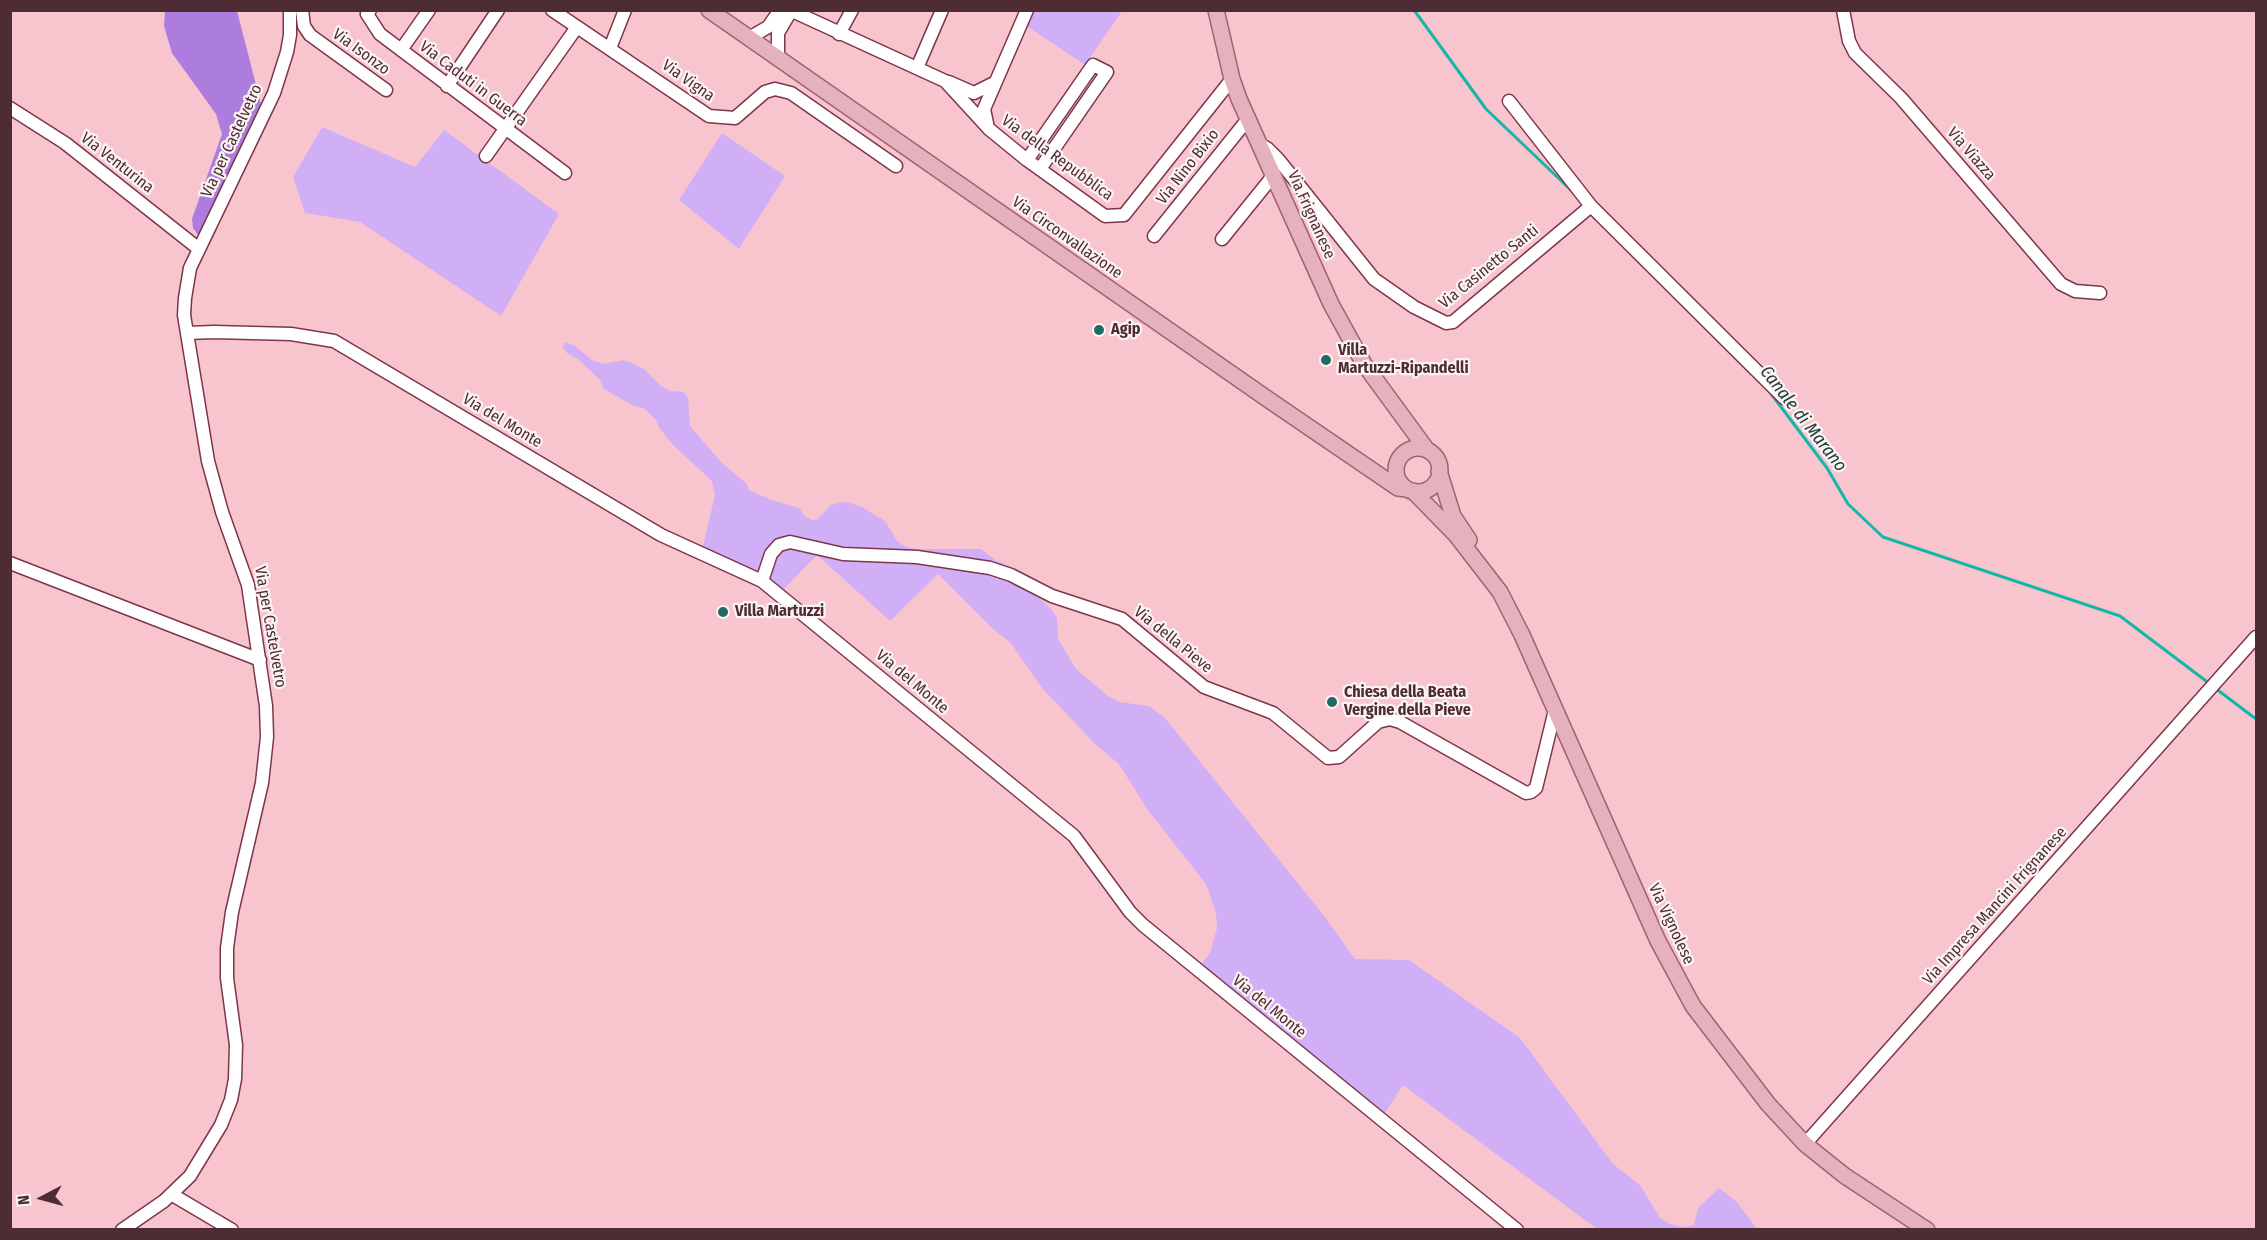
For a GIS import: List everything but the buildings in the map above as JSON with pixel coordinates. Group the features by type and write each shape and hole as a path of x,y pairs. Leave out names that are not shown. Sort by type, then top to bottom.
{"main road":[{"name":"Via Circonvallazione","path":"709,10 1376,473 1398,488 1410,490 1456,535 1478,563"},
{"name":"Via Frignanese","path":"1216,10 1232,79 1248,119 1346,334 1364,364 1427,450"},
{"path":"1405,419 1407,450"},
{"path":"1439,471 1432,486 1427,490 1410,490 1401,484 1396,470 1399,458 1407,450 1421,448 1427,450 1437,460 1454,516 1469,541 1478,563"},
{"path":"1376,473 1387,474 1396,470"},
{"name":"Via Vignolese","path":"1478,563 1500,592 1511,614 1677,980 1719,1041 1785,1125 1845,1176 1927,1230"}],"street":[{"name":"Via per Castelvetro","path":"122,1230 171,1194 190,1176 221,1125 234,1090 236,1053 227,978 227,948 232,912 264,767 266,706 249,585 212,480 184,315 190,268 274,93 288,44 290,10"},
{"name":"Via Isonzo","path":"302,10 304,26 310,35 386,90"},
{"path":"400,50 429,10"},
{"path":"447,86 498,10"},
{"name":"Via Vigna","path":"552,10 709,116 735,118 765,92 775,89 791,93 897,166"},
{"path":"610,48 625,10"},
{"path":"749,38 768,27 780,10"},
{"path":"840,34 852,10"},
{"path":"916,68 942,10"},
{"path":"988,129 984,109 1027,10"},
{"name":"Via Viazza","path":"1843,10 1849,41 1855,52 1901,98 2061,284 2075,291 2100,293"},
{"path":"778,59 778,33 791,11"},
{"name":"Via della Repubblica","path":"791,11 945,81 988,129 1105,216 1124,215 1232,79"},
{"name":"Via Caduti in Guerra","path":"368,12 380,34 565,173"},
{"path":"486,156 577,27"},
{"path":"1027,160 1093,64 1107,72 1040,169"},
{"path":"945,81 974,93 994,83"},
{"path":"1509,101 1588,208 1784,398"},
{"name":"Via Venturina","path":"10,108 65,143 200,249"},
{"name":"Via Nino Bixio","path":"1154,236 1248,119"},
{"name":"Via Casinetto Santi","path":"1258,143 1278,159 1374,279 1414,307 1446,323 1453,322 1588,208"},
{"path":"1222,239 1274,176"},
{"name":"Via del Monte","path":"187,333 291,334 334,341 661,535 762,581 1074,836 1130,912 1143,925 1517,1230"},
{"name":"Via della Pieve","path":"762,581 773,551 779,544 790,542 843,554 917,557 990,568 1011,575 1052,596 1107,612 1122,619 1204,687 1273,713 1328,758 1339,757 1378,723 1390,719 1400,722 1526,792 1531,792 1536,788 1555,710"},
{"path":"10,563 260,660"},
{"name":"Via Impresa Mancini Frignanese","path":"1805,1144 2256,637"},
{"path":"171,1194 232,1230"}],"shaded area":[{"path":"165,11 237,11 262,108 204,236 198,235 193,228 192,219 222,134 216,114 172,53 164,26"},
{"path":"1031,11 1122,11 1085,65 1025,25"},
{"path":"322,127 415,167 444,130 559,214 501,316 360,222 305,213 293,177"},
{"path":"722,133 785,176 739,249 679,200"},
{"path":"566,342 575,346 592,360 603,364 624,360 634,364 644,369 661,386 670,391 683,392 688,398 690,426 721,462 746,483 749,490 774,501 800,508 804,516 812,520 818,519 831,505 841,502 851,503 885,521 897,541 906,547 981,549 995,560 1018,571 1025,584 1057,618 1058,639 1076,669 1108,696 1119,702 1149,706 1165,718 1325,917 1355,959 1409,960 1520,1038 1613,1164 1640,1185 1660,1218 1670,1224 1684,1227 1694,1225 1698,1208 1719,1188 1736,1201 1757,1229 1597,1229 1403,1085 1380,1121 1199,967 1210,953 1217,928 1216,913 1206,884 1147,809 1119,764 1096,745 1042,688 1010,642 993,629 938,574 890,621 817,555 777,596 700,559 715,495 712,481 674,446 645,409 632,405 604,389 601,381 578,359 567,353 562,346"}],"waterway":[{"name":"Canale di Marano","path":"1414,10 1486,109 1573,192"},
{"name":"Canale di Marano","path":"1769,391 1827,468 1848,504 1883,537 2120,616 2210,684"},
{"name":"Canale di Marano","path":"2215,688 2256,719"}],"place":[{"name":"Agip","path":"1099,330"},
{"name":"Villa Martuzzi-Ripandelli","path":"1326,360"},
{"name":"Villa Martuzzi","path":"723,612"},
{"name":"Chiesa della Beata Vergine della Pieve","path":"1332,702"}]}
